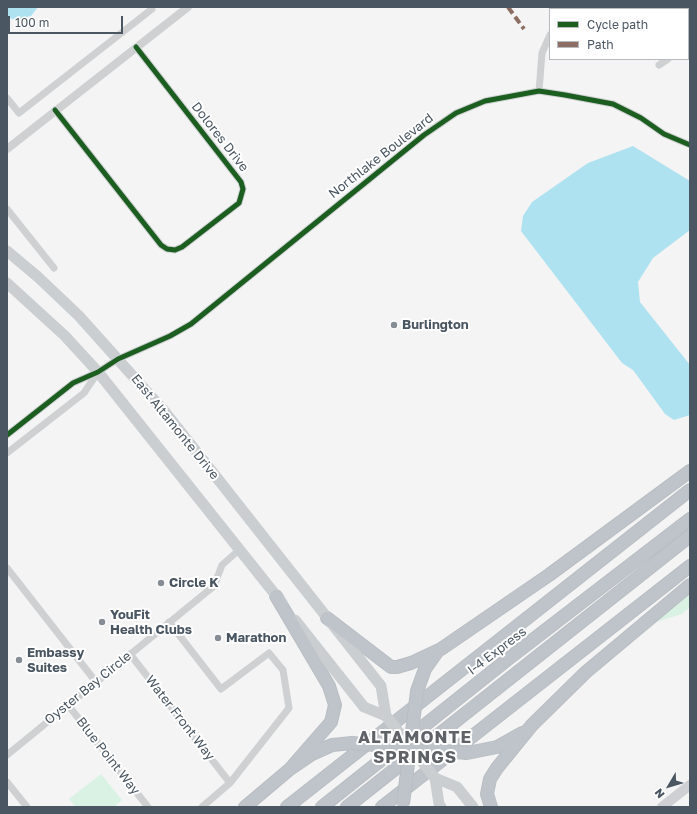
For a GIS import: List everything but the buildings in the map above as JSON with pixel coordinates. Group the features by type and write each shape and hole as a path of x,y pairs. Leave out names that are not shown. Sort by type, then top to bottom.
{"highway":[{"path":"327,618 391,667 404,666 440,649 548,576 690,471"},
{"path":"287,807 690,490"},
{"name":"I-4 Express","path":"322,807 508,659 690,519"},
{"path":"347,807 634,578 690,536"},
{"path":"382,807 690,566"},
{"path":"491,807 487,794 490,779 532,725 586,672 690,586"},
{"path":"245,807 290,768 331,722 335,705 329,686 276,596"},
{"path":"402,805 417,692 425,669 433,656 440,649"},
{"path":"290,768 316,751 332,745 352,743 468,753 497,747 517,736 532,725"}],"main road":[{"name":"East Altamonte Drive","path":"7,251 38,276 79,316 165,412 381,686 386,716"},
{"name":"East Altamonte Drive","path":"7,283 65,336 98,372 364,707 386,716"},
{"path":"386,716 435,778 457,787 473,807"},
{"path":"435,778 439,804 441,807"},
{"path":"662,807 690,785"}],"street":[{"path":"7,98 19,113 152,9 151,7"},
{"path":"7,148 188,7"},
{"path":"539,91 542,53 549,37"},
{"name":"Dolores Drive","path":"55,110 161,245 167,250 182,248 239,203 243,189 241,182 136,47"},
{"path":"659,65 666,60"},
{"name":"Northlake Boulevard","path":"98,372 118,359 170,336 190,324 424,134 456,113 485,101 539,91 613,104 641,118 664,134 690,144"},
{"path":"7,209 54,268"},
{"path":"7,435 74,383 98,372"},
{"path":"7,453 84,393 98,372"},
{"name":"Oyster Bay Circle","path":"7,755 214,586 222,565 239,550"},
{"path":"7,568 96,682"},
{"path":"169,622 221,689 269,653 283,670 290,708 230,783 202,807"},
{"name":"Water Front Way","path":"130,654 230,783"},
{"name":"Blue Point Way","path":"68,705 148,807"},
{"path":"7,782 27,807"}],"green space":[{"path":"690,590 690,607 682,614 656,622 652,621"},
{"path":"101,774 122,800 114,807 76,807 69,799"}],"water":[{"path":"7,7 38,7 31,16 16,20 7,17"},
{"path":"633,146 690,181 690,230 653,258 638,282 640,302 690,365 690,415 674,420 665,414 633,370 622,363 521,231 523,216 532,202 588,163"}],"marked path":[{"path":"508,7 524,29"}],"cycle path":[{"path":"55,110 161,245 167,249 175,250 182,247 239,203 243,189 241,182 136,47"},
{"path":"7,435 73,383 98,372 118,359 170,336 191,324 424,135 456,113 485,101 539,91 613,104 641,118 664,134 690,145"}],"place":[{"name":"Burlington","path":"394,325"},
{"name":"Circle K","path":"161,583"},
{"name":"YouFit Health Clubs","path":"102,622"},
{"name":"Marathon","path":"218,638"},
{"name":"Embassy Suites","path":"19,660"}],"district":[{"name":"ALTAMONTE SPRINGS","path":"415,748"}]}
